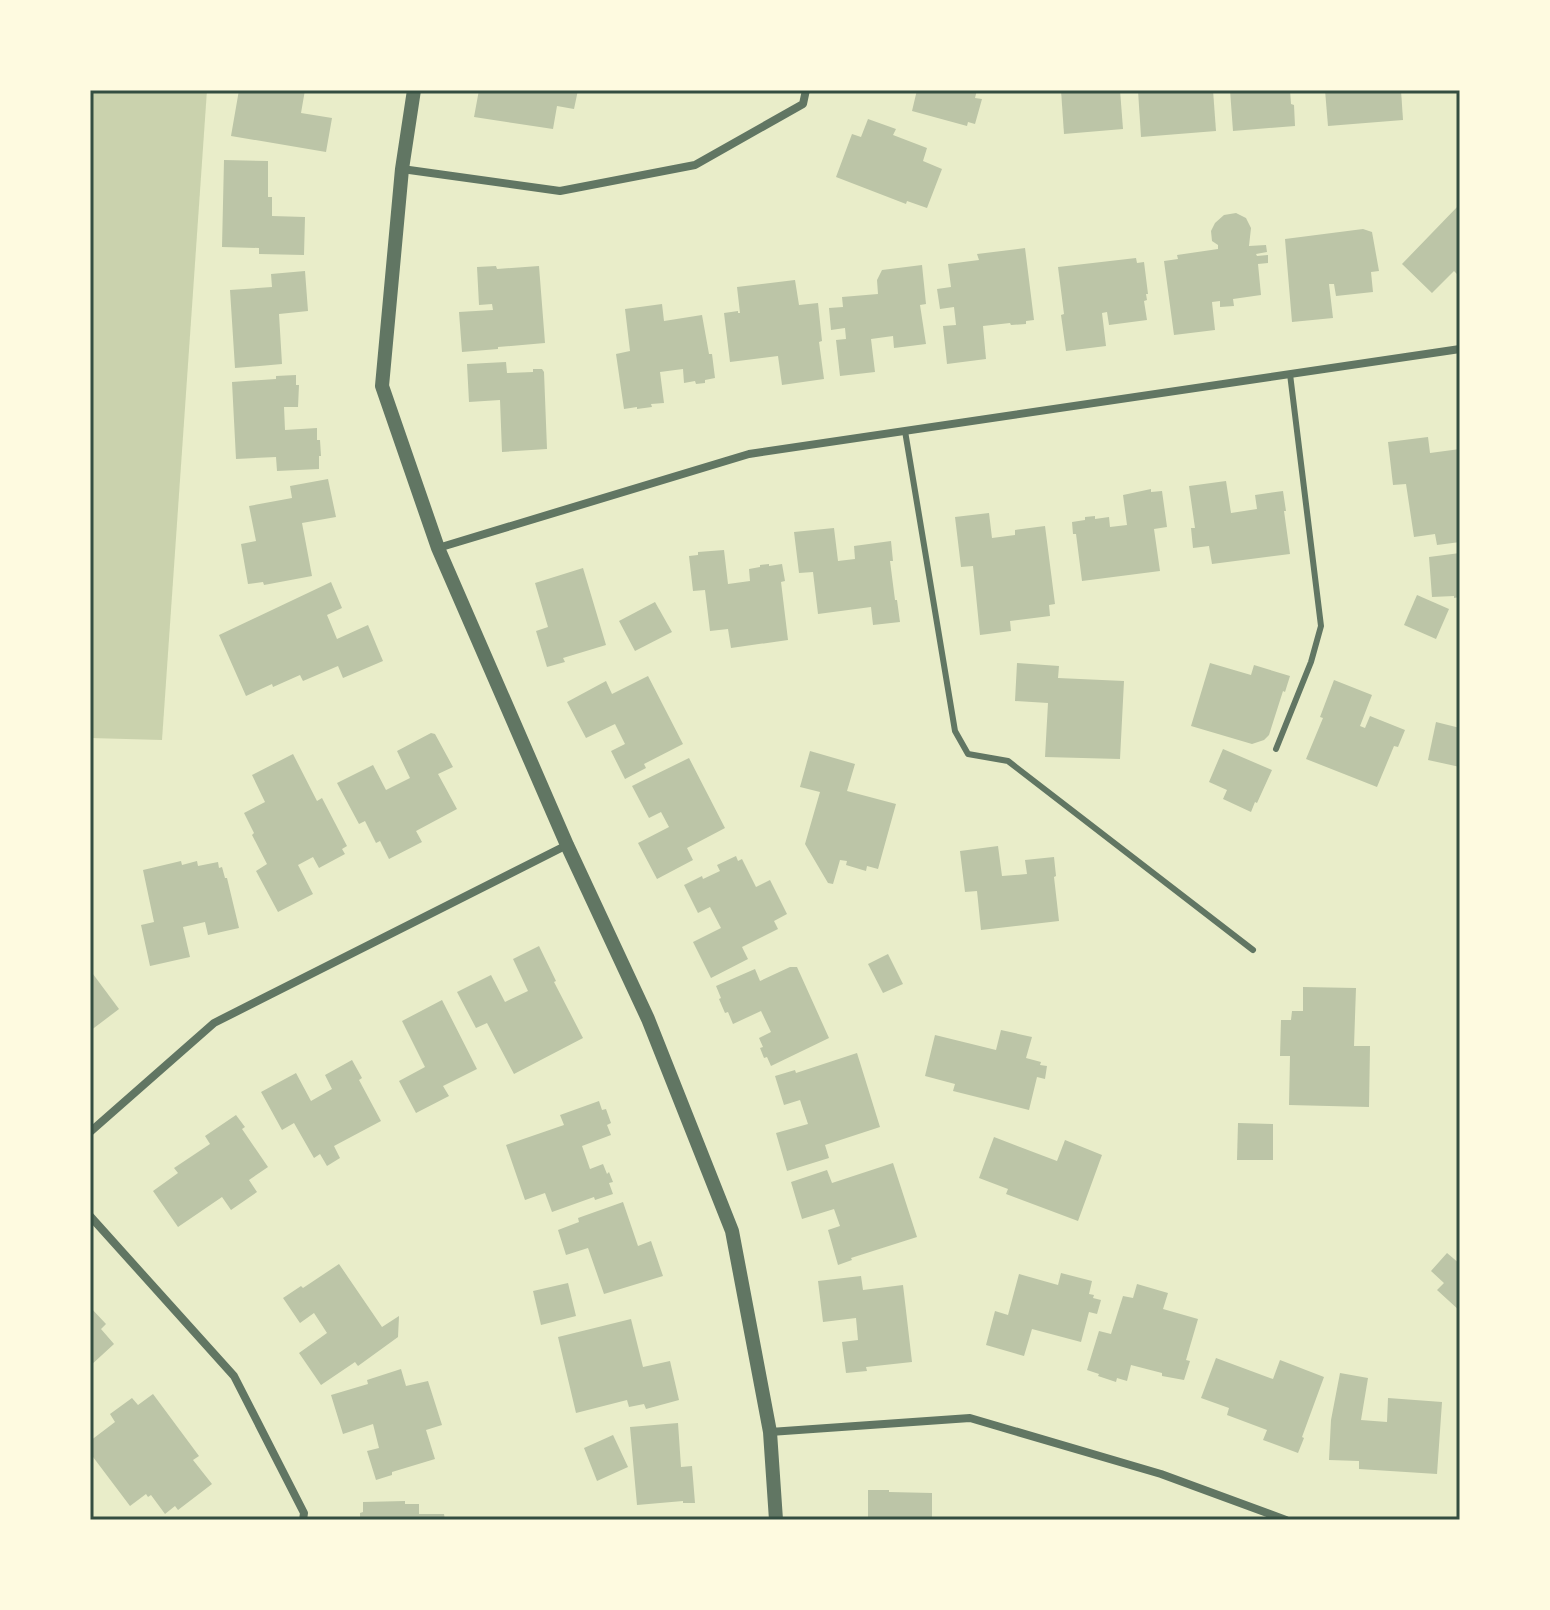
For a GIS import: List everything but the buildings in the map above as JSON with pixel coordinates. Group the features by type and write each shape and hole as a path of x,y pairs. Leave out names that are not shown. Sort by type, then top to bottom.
{"street":[{"path":"414,90 402,169 382,386 438,548 567,845 648,1019 732,1231 770,1432 776,1520"},
{"path":"402,169 560,191 590,186 695,165 803,104 806,90"},
{"path":"438,548 749,454 1460,349"},
{"path":"90,1132 214,1023 567,845"},
{"path":"90,1216 234,1376 304,1513 303,1520"},
{"path":"770,1432 970,1418 1161,1474 1286,1520"}],"lane":[{"path":"1276,749 1311,662 1321,626 1290,374"},
{"path":"905,431 955,731 968,754 1008,761 1253,950"}],"green space":[{"path":"90,90 207,90 162,740 90,738"}]}
